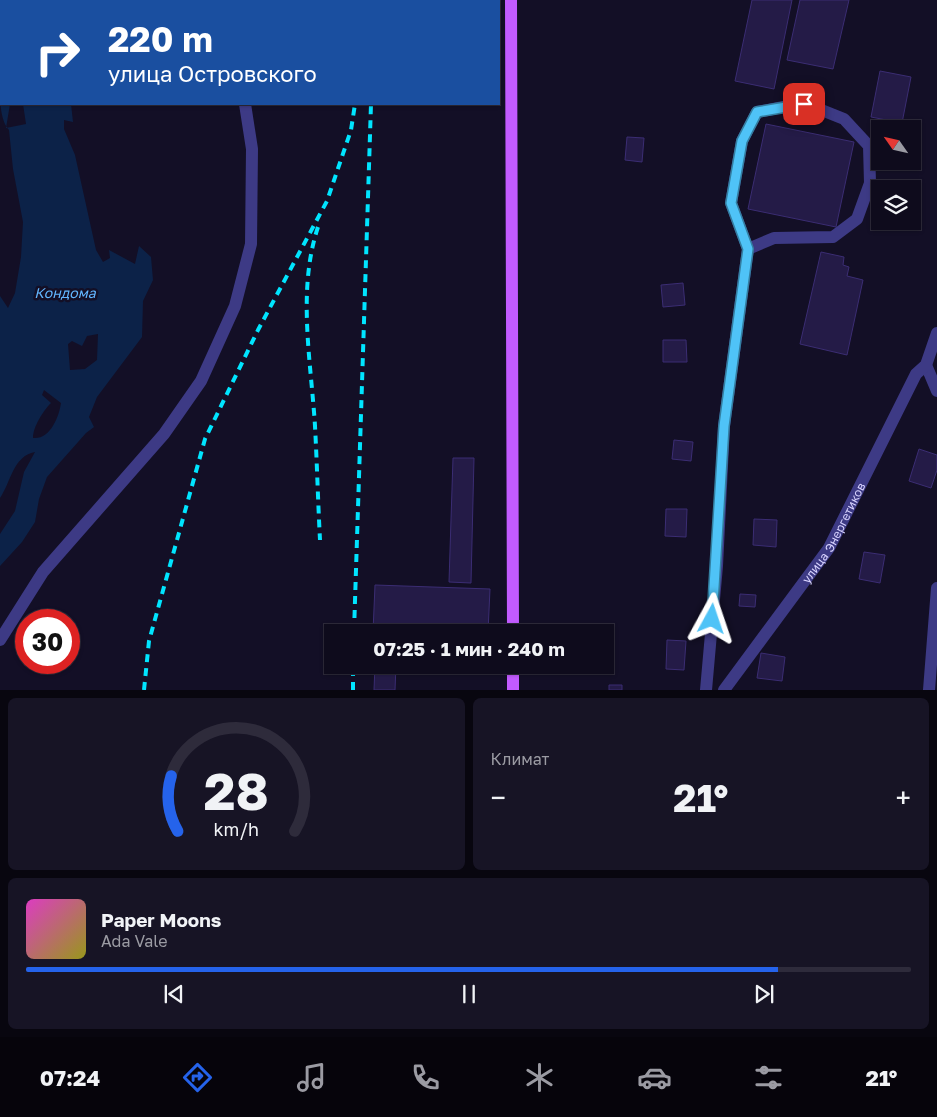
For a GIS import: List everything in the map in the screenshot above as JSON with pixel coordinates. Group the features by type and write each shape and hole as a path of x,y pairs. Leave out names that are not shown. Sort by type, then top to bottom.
{"main road":[{"path":"511,0 513,624"},
{"path":"513,674 513,690"}],"street":[{"path":"706,690 717,566 724,426 748,249 731,203 742,141 757,112 804,104 844,119 868,146 870,183 857,219 833,237 774,238 748,249"},
{"path":"0,640 43,572 164,434 204,372 235,306 251,244 252,149 245,105"},
{"name":"улица Энергетиков","path":"724,690 829,548 916,374 926,366 937,333"},
{"path":"926,366 937,391"},
{"path":"929,690 937,588"}],"water":[{"path":"1,105 10,105 6,126 4,121"},
{"name":"Кондома","path":"23,105 71,105 73,122 64,120 64,129 75,155 96,250 103,262 110,258 109,250 135,264 139,246 151,257 153,280 143,301 142,337 97,397 89,417 94,427 86,433 47,477 39,499 35,522 22,542 0,566 0,534 15,511 24,472 35,452 28,454 17,464 0,498 0,296 8,308 15,293 21,257 23,222 13,169 9,130 7,128 26,124","holes":["98,334 97,360 85,369 70,370 68,344 72,341 82,346 87,336","44,390 61,403 53,426 44,435 39,438 33,438 39,419 51,403 42,395"]}],"building":[{"path":"752,0 792,0 774,89 735,81"},
{"path":"800,0 849,0 833,69 787,60"},
{"path":"880,71 911,77 903,120 886,120 871,117"},
{"path":"766,124 854,142 836,227 748,209"},
{"path":"627,137 644,138 642,162 625,160"},
{"path":"821,252 844,257 843,265 849,267 847,276 863,280 847,355 800,344"},
{"path":"683,283 685,305 663,307 661,285"},
{"path":"663,340 686,340 687,362 663,362"},
{"path":"674,440 693,442 691,461 672,459"},
{"path":"919,449 937,455 937,470 931,488 909,481"},
{"path":"453,458 474,458 471,583 449,582"},
{"path":"666,509 687,509 686,537 665,536"},
{"path":"754,519 777,520 776,547 753,545"},
{"path":"864,552 885,555 880,583 859,579"},
{"path":"375,585 490,589 488,624 373,624"},
{"path":"740,594 756,595 755,607 739,606"},
{"path":"667,640 686,641 684,670 666,669"},
{"path":"761,653 785,657 782,681 757,678"},
{"path":"375,674 396,674 395,690 374,690"},
{"path":"609,685 622,685 622,690 609,690"}],"railway":[{"path":"144,690 149,641 205,439 258,330 327,201 351,130 355,105"},
{"path":"354,624 371,105"},
{"path":"318,227 308,276 307,326 315,426 320,540"},
{"path":"353,674 353,690"}],"route":[{"path":"712,619 717,566 724,426 748,249 731,203 742,141 757,112 804,104"}]}
